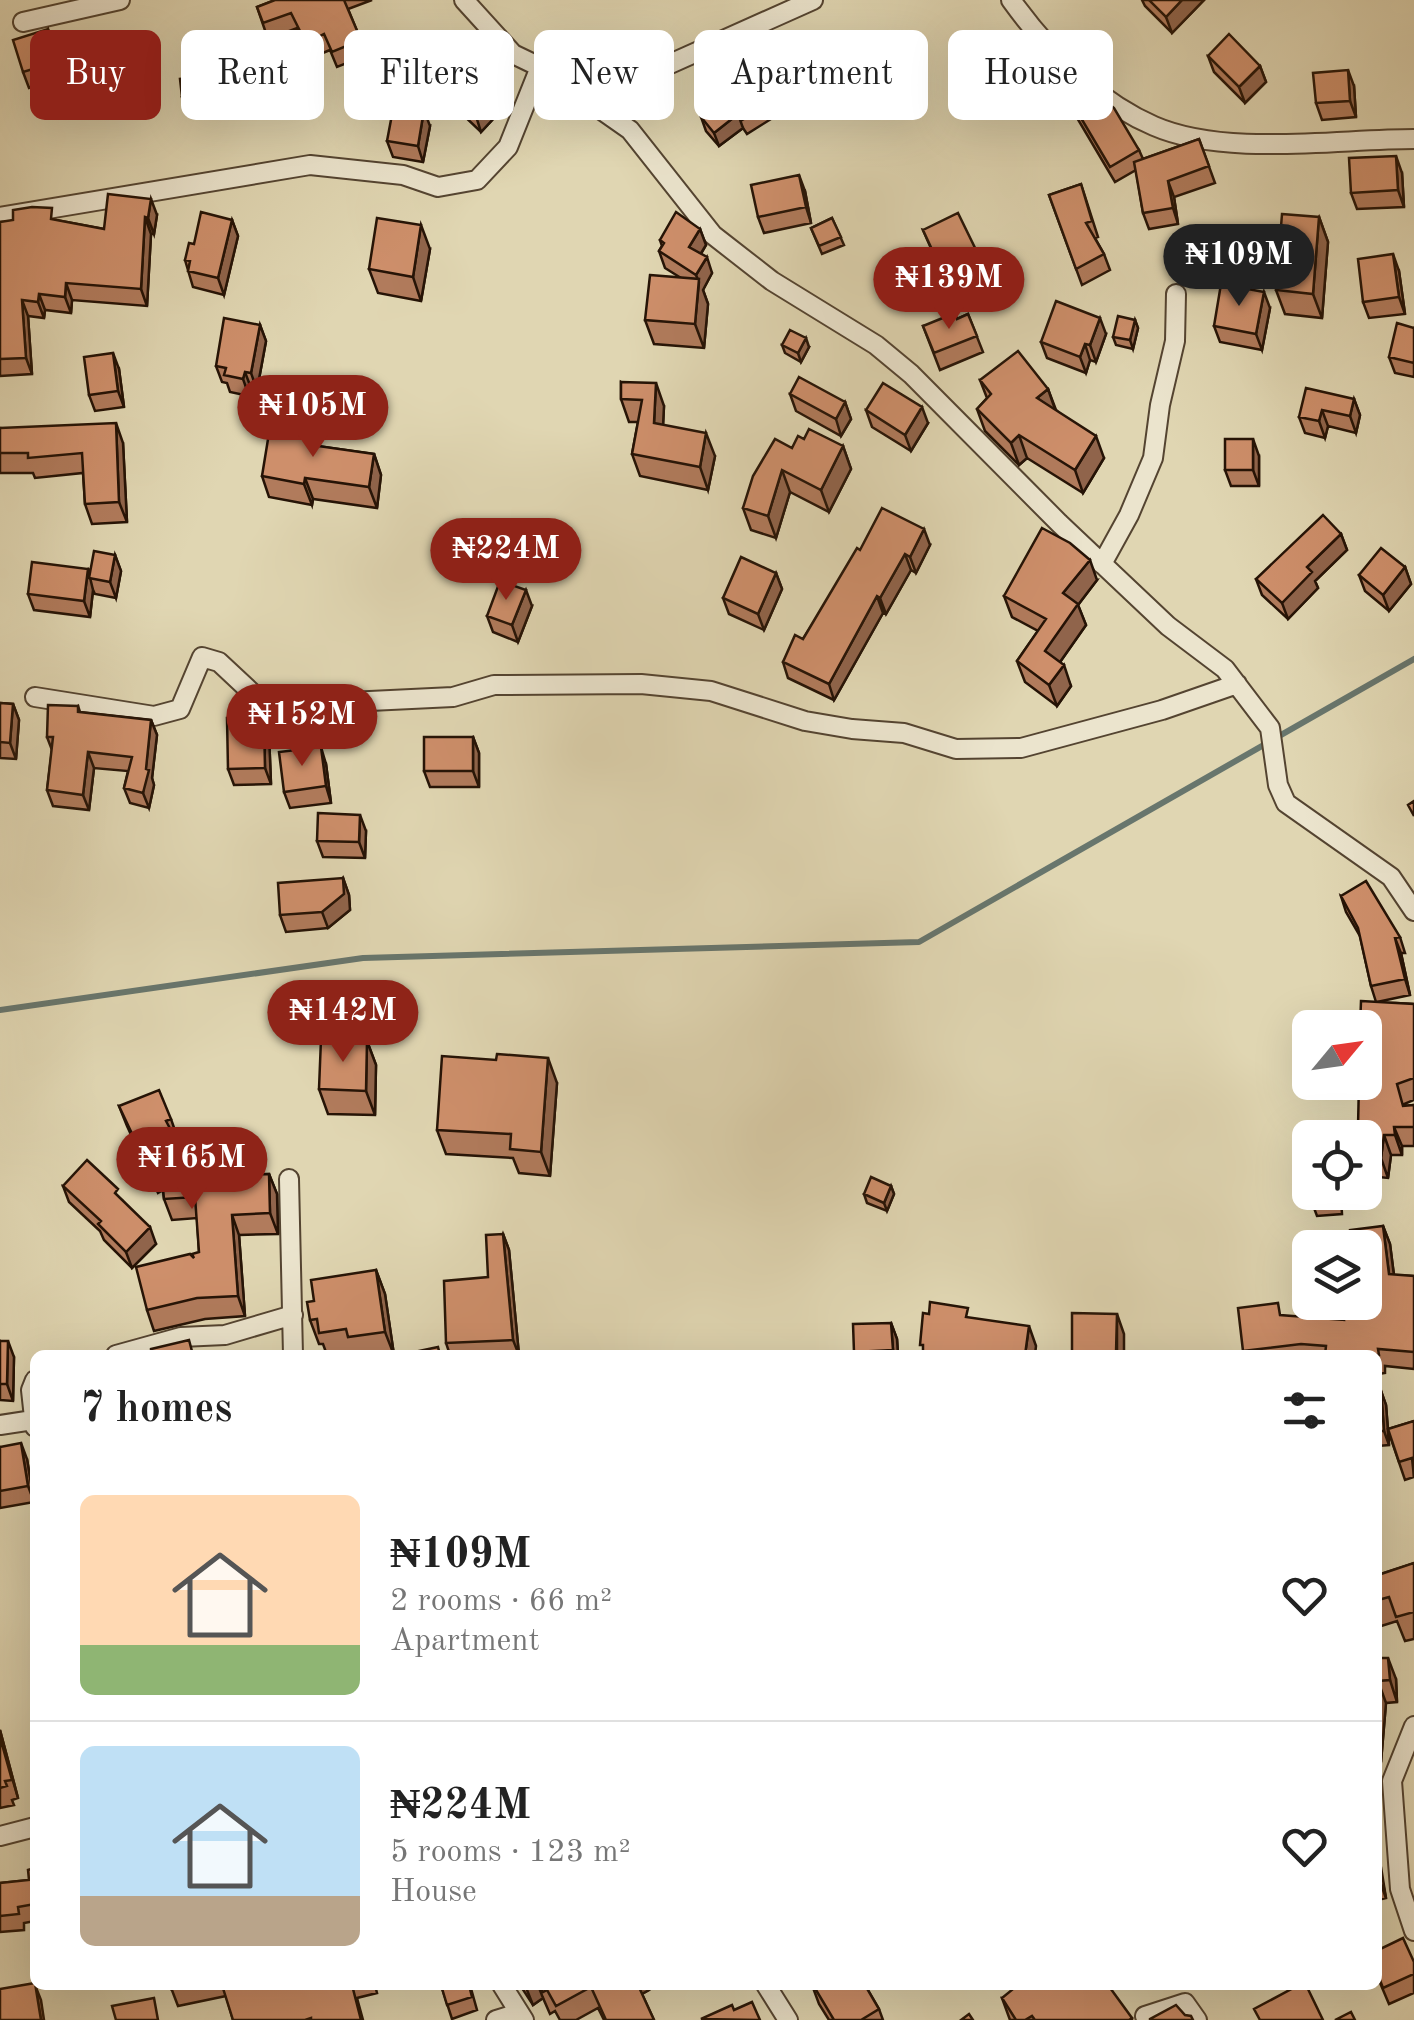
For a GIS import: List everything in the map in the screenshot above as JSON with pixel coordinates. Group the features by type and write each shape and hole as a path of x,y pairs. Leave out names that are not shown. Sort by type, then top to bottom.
{"street":[{"path":"24,22 120,0"},
{"path":"464,0 513,54 534,63"},
{"path":"674,62 813,0"},
{"path":"1011,0 1034,30 1088,84 1111,104 1157,128 1211,140 1266,144 1414,140"},
{"path":"0,216 310,165 403,175 438,187 476,180 508,146 534,81"},
{"path":"617,120 630,130 713,235 772,282 876,344 1168,626 1225,669 1270,728 1278,785 1286,803 1392,878 1414,911"},
{"path":"1102,564 1129,515 1153,458 1175,341 1176,294"},
{"path":"34,697 154,716 180,709 202,657 219,662 266,706 453,697 494,685 641,684 710,691 821,724 904,732 956,749 1021,748 1100,728 1238,684"},
{"path":"290,1179 292,1350"},
{"path":"134,1350 181,1337 225,1335 293,1315"},
{"path":"0,1425 30,1424"},
{"path":"1414,1726 1385,1780 1400,1889 1414,1931"},
{"path":"0,1836 30,1829"},
{"path":"496,2020 521,2016 505,1990"},
{"path":"769,1990 788,2020"},
{"path":"1145,2016 1186,2003 1197,2020"}],"building":[{"path":"275,0 344,0 357,30 344,30 344,47 332,52 324,30 300,30 291,13 263,23 257,7"},
{"path":"1149,0 1182,0 1166,17"},
{"path":"1229,34 1260,66 1239,87 1208,56"},
{"path":"30,35 30,70 23,72 13,40"},
{"path":"1348,70 1350,101 1316,103 1313,73"},
{"path":"1113,107 1139,150 1110,167 1082,120 1113,120"},
{"path":"391,120 422,120 418,146 387,141"},
{"path":"703,120 730,120 714,133"},
{"path":"1199,139 1209,166 1168,181 1173,208 1143,213 1134,162"},
{"path":"1396,156 1398,190 1351,193 1349,158"},
{"path":"799,175 806,207 758,217 751,185"},
{"path":"1081,184 1092,221 1086,223 1104,254 1076,269 1049,195"},
{"path":"108,194 151,199 148,218 145,217 141,289 66,283 65,297 39,294 38,302 22,300 26,358 0,359 0,222 13,220 13,210 52,208 51,219 104,229"},
{"path":"201,212 232,220 218,278 188,271 190,261 185,260 189,243 194,244"},
{"path":"676,212 700,229 689,247 707,257 696,275 659,251 664,243 660,240"},
{"path":"958,213 977,252 941,269 923,230"},
{"path":"1282,214 1319,217 1313,294 1276,290"},
{"path":"377,218 421,225 413,277 369,269"},
{"path":"832,218 841,237 819,246 811,228"},
{"path":"1393,254 1399,297 1363,302 1358,259"},
{"path":"650,275 699,279 695,324 645,320"},
{"path":"1221,284 1264,292 1256,334 1214,326"},
{"path":"1056,301 1100,318 1090,345 1085,344 1080,357 1041,342"},
{"path":"955,313 957,319 968,314 977,336 934,353 923,326"},
{"path":"1118,316 1135,320 1130,340 1113,337"},
{"path":"224,318 260,325 251,373 245,372 243,379 224,375 226,368 216,366"},
{"path":"1397,323 1414,328 1414,363 1389,357"},
{"path":"790,330 806,338 798,353 782,345"},
{"path":"1018,351 1048,389 1037,398 1096,436 1075,470 1019,435 1011,443 977,409 991,394 980,380"},
{"path":"113,353 118,391 89,395 84,357"},
{"path":"799,377 845,402 836,419 790,394"},
{"path":"621,382 656,383 654,423 706,433 700,467 632,454 642,400 621,399"},
{"path":"883,383 922,407 905,435 866,410"},
{"path":"1306,388 1354,399 1350,416 1322,410 1319,421 1299,417"},
{"path":"284,422 301,425 300,432 313,435 311,445 374,454 369,487 305,478 304,484 262,476 270,427 283,429"},
{"path":"116,423 119,502 85,504 82,453 28,458 28,453 0,453 0,428"},
{"path":"809,429 843,446 821,490 782,470 768,516 743,508 753,476 775,439 792,448 798,436 804,439"},
{"path":"1225,439 1253,439 1253,470 1225,470"},
{"path":"882,508 924,529 910,557 905,554 880,598 877,596 829,684 783,662 795,635 803,639"},
{"path":"1323,515 1341,534 1307,567 1312,572 1282,603 1256,579"},
{"path":"1042,528 1070,543 1090,560 1063,593 1078,604 1045,651 1064,665 1049,685 1017,661 1046,619 1004,596"},
{"path":"1381,548 1405,567 1383,595 1359,575"},
{"path":"94,551 115,555 110,582 89,578"},
{"path":"741,557 776,573 758,614 723,598"},
{"path":"32,562 88,569 84,601 28,594"},
{"path":"500,581 526,590 512,625 487,616"},
{"path":"0,703 13,704 10,743 0,742"},
{"path":"48,705 78,706 78,712 151,720 146,769 149,770 143,793 124,788 132,757 88,752 83,795 47,790 53,737 47,737"},
{"path":"227,718 264,718 265,768 228,769"},
{"path":"424,737 473,737 473,771 424,771"},
{"path":"321,747 326,786 284,792 279,752"},
{"path":"318,813 360,815 359,842 317,841"},
{"path":"343,878 344,894 322,912 280,915 278,883"},
{"path":"1366,881 1400,937 1395,938 1405,979 1371,986 1358,928 1341,896"},
{"path":"1361,1001 1414,1004 1414,1078 1397,1084 1403,1106 1414,1105 1414,1127 1394,1127 1395,1135 1384,1135 1382,1150 1382,1120 1358,1120 1359,1100 1382,1100 1382,1010 1361,1010"},
{"path":"321,1039 367,1041 366,1091 319,1089"},
{"path":"497,1054 548,1058 541,1152 510,1149 511,1134 437,1130 442,1056 496,1060"},
{"path":"159,1090 171,1119 166,1121 196,1177 269,1174 270,1213 232,1215 238,1296 197,1298 147,1310 136,1267 190,1254 194,1258 192,1254 199,1252 195,1197 164,1199 161,1167 150,1172 119,1106"},
{"path":"87,1160 150,1227 126,1252 98,1224 101,1221 63,1186"},
{"path":"871,1177 891,1186 884,1203 864,1194"},
{"path":"1383,1226 1389,1274 1414,1276 1414,1352 1326,1350 1326,1346 1301,1344 1243,1350 1238,1308 1278,1303 1280,1315 1292,1316 1292,1320 1382,1320 1382,1230 1350,1230"},
{"path":"503,1234 513,1340 446,1343 444,1281 488,1277 486,1235"},
{"path":"376,1270 385,1332 348,1337 346,1329 319,1333 317,1319 310,1320 307,1302 314,1301 311,1280"},
{"path":"930,1302 968,1308 966,1317 1029,1326 1026,1350 923,1350 923,1313 929,1314"},
{"path":"1072,1313 1117,1314 1116,1350 1072,1350"},
{"path":"891,1323 893,1350 854,1350 853,1324"},
{"path":"189,1340 192,1350 151,1350"},
{"path":"0,1341 8,1341 7,1384 0,1384"},
{"path":"1414,1421 1414,1477 1412,1458 1399,1462 1388,1429"},
{"path":"21,1443 28,1486 0,1491 0,1447"},
{"path":"1414,1563 1414,1612 1396,1617 1389,1597 1382,1599 1382,1574"},
{"path":"1382,1658 1388,1658 1390,1680 1382,1681"},
{"path":"0,1737 12,1780 5,1781 7,1786 0,1788"},
{"path":"30,1869 30,1905 18,1907 19,1914 0,1916 0,1883 29,1880"},
{"path":"1403,1938 1414,1962 1414,1974 1383,1988 1382,1948"},
{"path":"30,1984 30,1990 36,1990 41,2020 0,2020 0,1989"},
{"path":"224,1990 353,1990 361,2020 311,2018 233,2020"},
{"path":"442,1990 470,1990 472,1997 447,2005"},
{"path":"547,1990 585,1990 556,2006"},
{"path":"592,1990 640,1990 654,2020 606,2020"},
{"path":"816,1990 868,1990 879,2009 861,2020 834,2020"},
{"path":"1012,1990 1112,1990 1132,2018 1035,2020 1032,2016 1016,2020 1002,1998"},
{"path":"1290,1990 1308,1990 1323,2020 1260,2020 1254,2009"},
{"path":"154,1998 158,2020 116,2020 112,2006"},
{"path":"752,2002 760,2020 701,2019 732,2005 734,2010"},
{"path":"1176,2005 1193,2020 1150,2020 1150,2019"},
{"path":"1351,2012 1355,2020 1335,2020"}],"waterway":[{"path":"0,1010 363,958 919,942 1414,659"}]}
